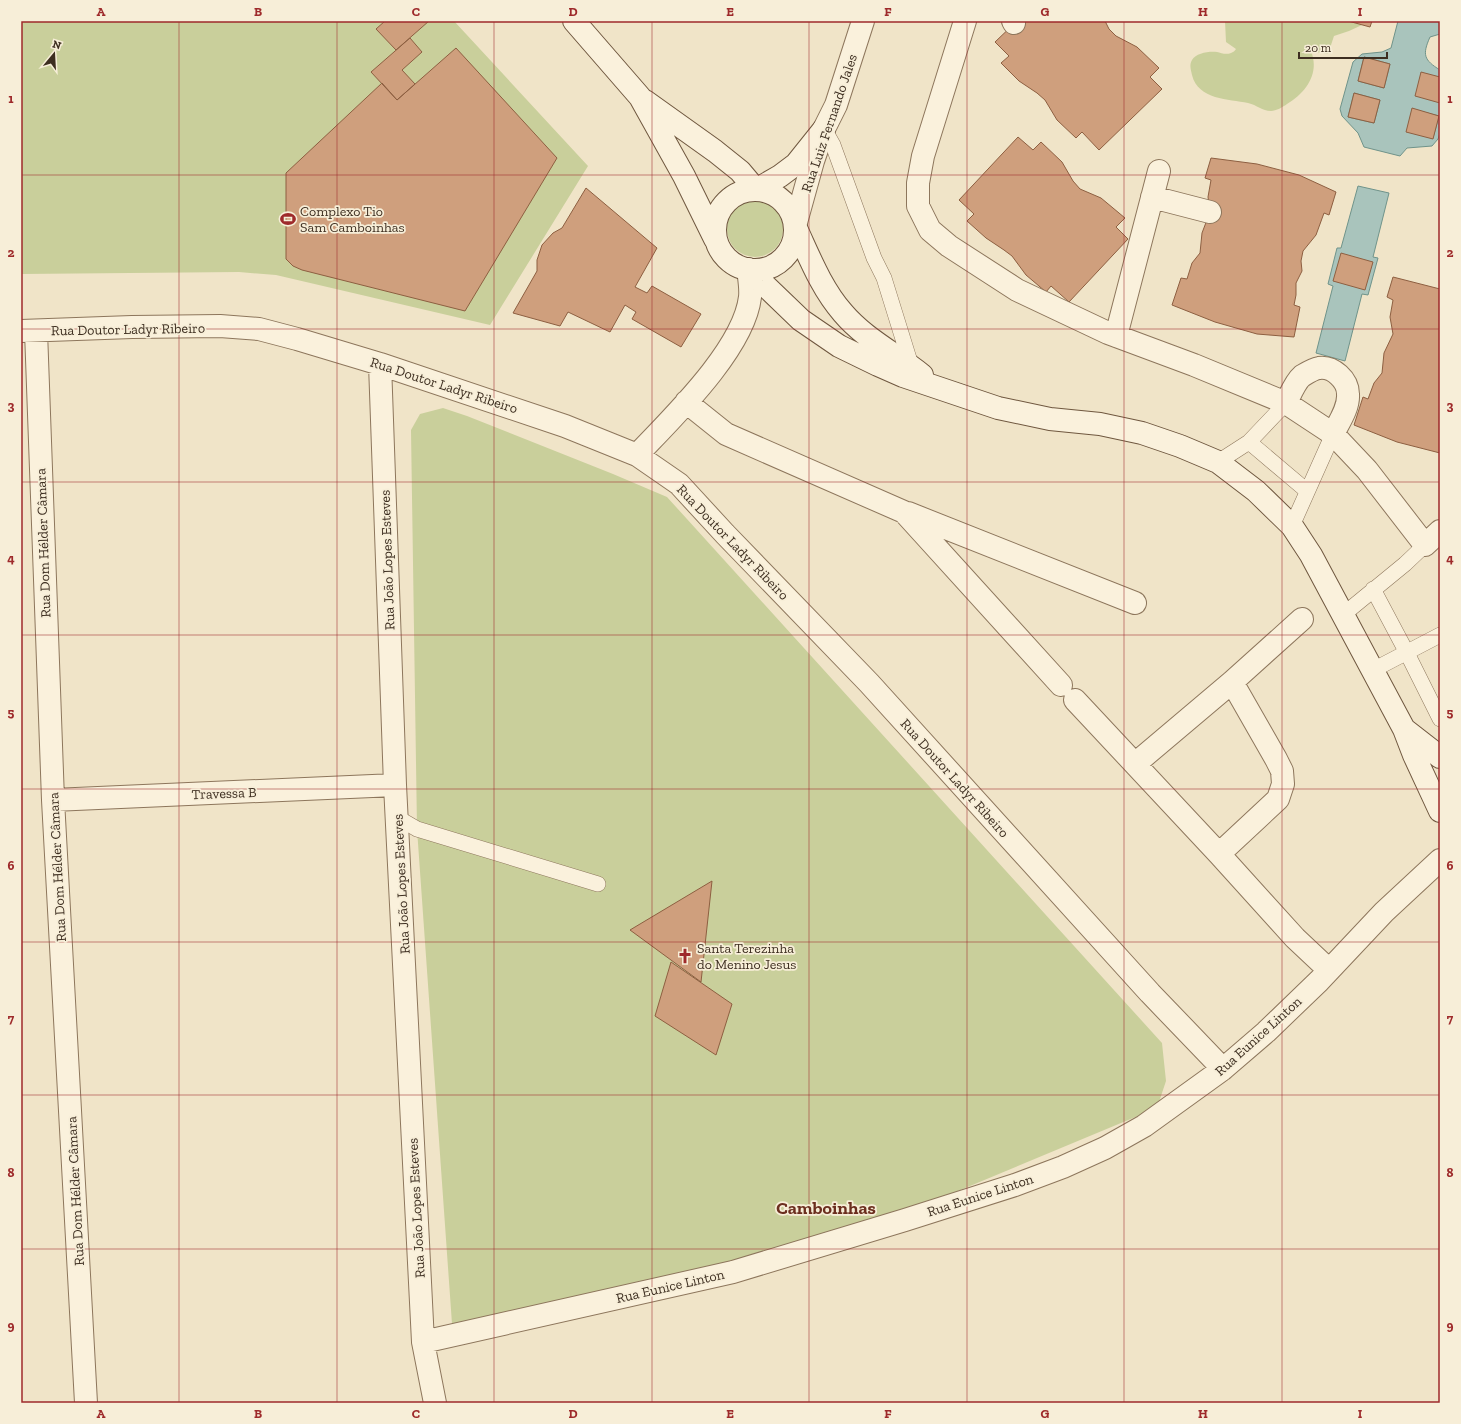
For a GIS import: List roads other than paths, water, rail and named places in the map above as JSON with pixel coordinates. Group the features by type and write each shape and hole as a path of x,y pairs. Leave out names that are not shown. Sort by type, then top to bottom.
{"street":[{"path":"574,21 640,97 684,176 716,239 720,250 727,259 737,266 748,269 760,270 773,266 790,250 794,238 795,226"},
{"name":"Rua Luiz Fernando Jales","path":"795,226 813,161 824,129 836,105 863,21"},
{"path":"965,21 923,156 918,183 918,206 930,230 949,246 1017,290 1116,336 1194,365 1286,403 1333,434 1432,538"},
{"path":"640,97 715,151 740,171 756,190"},
{"path":"756,190 780,176 796,164 824,129"},
{"path":"1116,336 1159,171"},
{"path":"716,239 715,227 718,215 724,204 733,196 744,191 756,190 772,194 790,210 795,226 827,294 843,314 872,339 911,365 939,388"},
{"path":"1152,197 1210,212"},
{"path":"748,269 801,320 839,346 878,365 998,408 1050,419 1100,424 1142,433 1180,446 1218,462 1256,491 1292,526 1311,555 1344,614 1404,729 1414,755 1440,811"},
{"path":"637,455 686,402 725,356 743,321 750,297 748,269"},
{"name":"Rua Doutor Ladyr Ribeiro","path":"28,331 132,327 220,326 259,329 298,339 380,364 565,426 637,455 679,484 730,540 869,683 1150,993 1223,1069"},
{"name":"Rua Dom Hélder Câmara","path":"28,331 86,1403"},
{"name":"Rua João Lopes Esteves","path":"380,364 395,785 398,818 423,1342 435,1403"},
{"path":"1286,403 1300,378 1309,372 1320,368 1338,374 1344,380 1348,394 1346,407 1333,434"},
{"path":"686,402 726,434 904,512 1135,603"},
{"path":"904,512 1068,692 1220,854 1295,938 1329,970"},
{"path":"1135,764 1232,682 1302,619"},
{"path":"1220,854 1278,799 1283,784 1282,771 1276,759 1232,682"},
{"path":"1404,729 1440,757"},
{"name":"Travessa B","path":"53,800 395,785"},
{"name":"Rua Eunice Linton","path":"423,1342 733,1272 906,1220 1015,1185 1063,1167 1118,1141 1144,1126 1223,1069 1266,1032 1329,970 1384,912 1440,860"}],"lane":[{"path":"824,129 833,145 874,258 884,278 911,365"},
{"path":"1218,462 1249,442 1286,403"},
{"path":"1292,526 1333,434"},
{"path":"1249,442 1307,491"},
{"path":"1344,614 1405,564 1432,538"},
{"path":"1373,589 1440,719"},
{"path":"1373,670 1440,635"},
{"path":"398,818 417,829 598,884"}],"water":[{"path":"1398,21 1437,21 1440,24 1440,34 1430,37 1425,53 1428,60 1440,70 1440,133 1438,139 1432,146 1407,148 1400,156 1364,147 1358,133 1342,116 1340,109 1353,62 1362,54 1382,52 1391,48","holes":["1364,57 1390,64 1384,88 1358,81","1354,93 1380,100 1374,123 1348,117","1412,109 1439,116 1433,138"]},
{"path":"1358,186 1389,193 1373,257 1378,258 1368,295 1362,294 1345,361 1316,353 1333,286 1328,284 1337,248 1341,248"}],"place":[{"name":"Complexo Tio Sam Camboinhas","path":"288,219"},
{"name":"Santa Terezinha do Menino Jesus","path":"685,956"}],"district":[{"name":"Camboinhas","path":"826,1208"}]}
